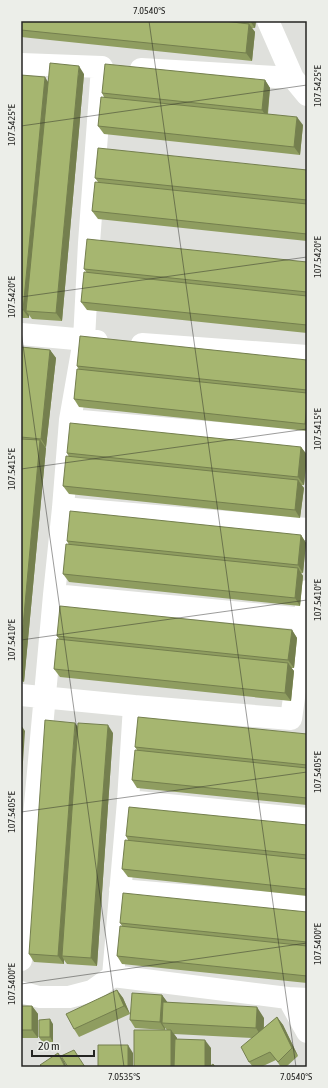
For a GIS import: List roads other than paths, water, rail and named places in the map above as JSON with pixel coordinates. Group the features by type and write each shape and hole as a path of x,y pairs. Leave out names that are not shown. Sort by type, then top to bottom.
{"street":[{"path":"268,21 293,78 307,95"},
{"path":"21,64 102,66 293,78"},
{"path":"21,960 70,420 84,340 89,243 102,66"},
{"path":"95,153 119,155"},
{"path":"89,243 112,245"},
{"path":"21,334 307,356"},
{"path":"70,420 307,441"},
{"path":"63,508 307,530"},
{"path":"21,695 299,720 307,591"},
{"path":"54,595 305,619"},
{"path":"113,976 128,801 134,706"},
{"path":"128,801 307,819"},
{"path":"120,890 307,906"},
{"path":"21,992 39,997 69,997 92,991 113,976 297,998 307,1032"}]}
